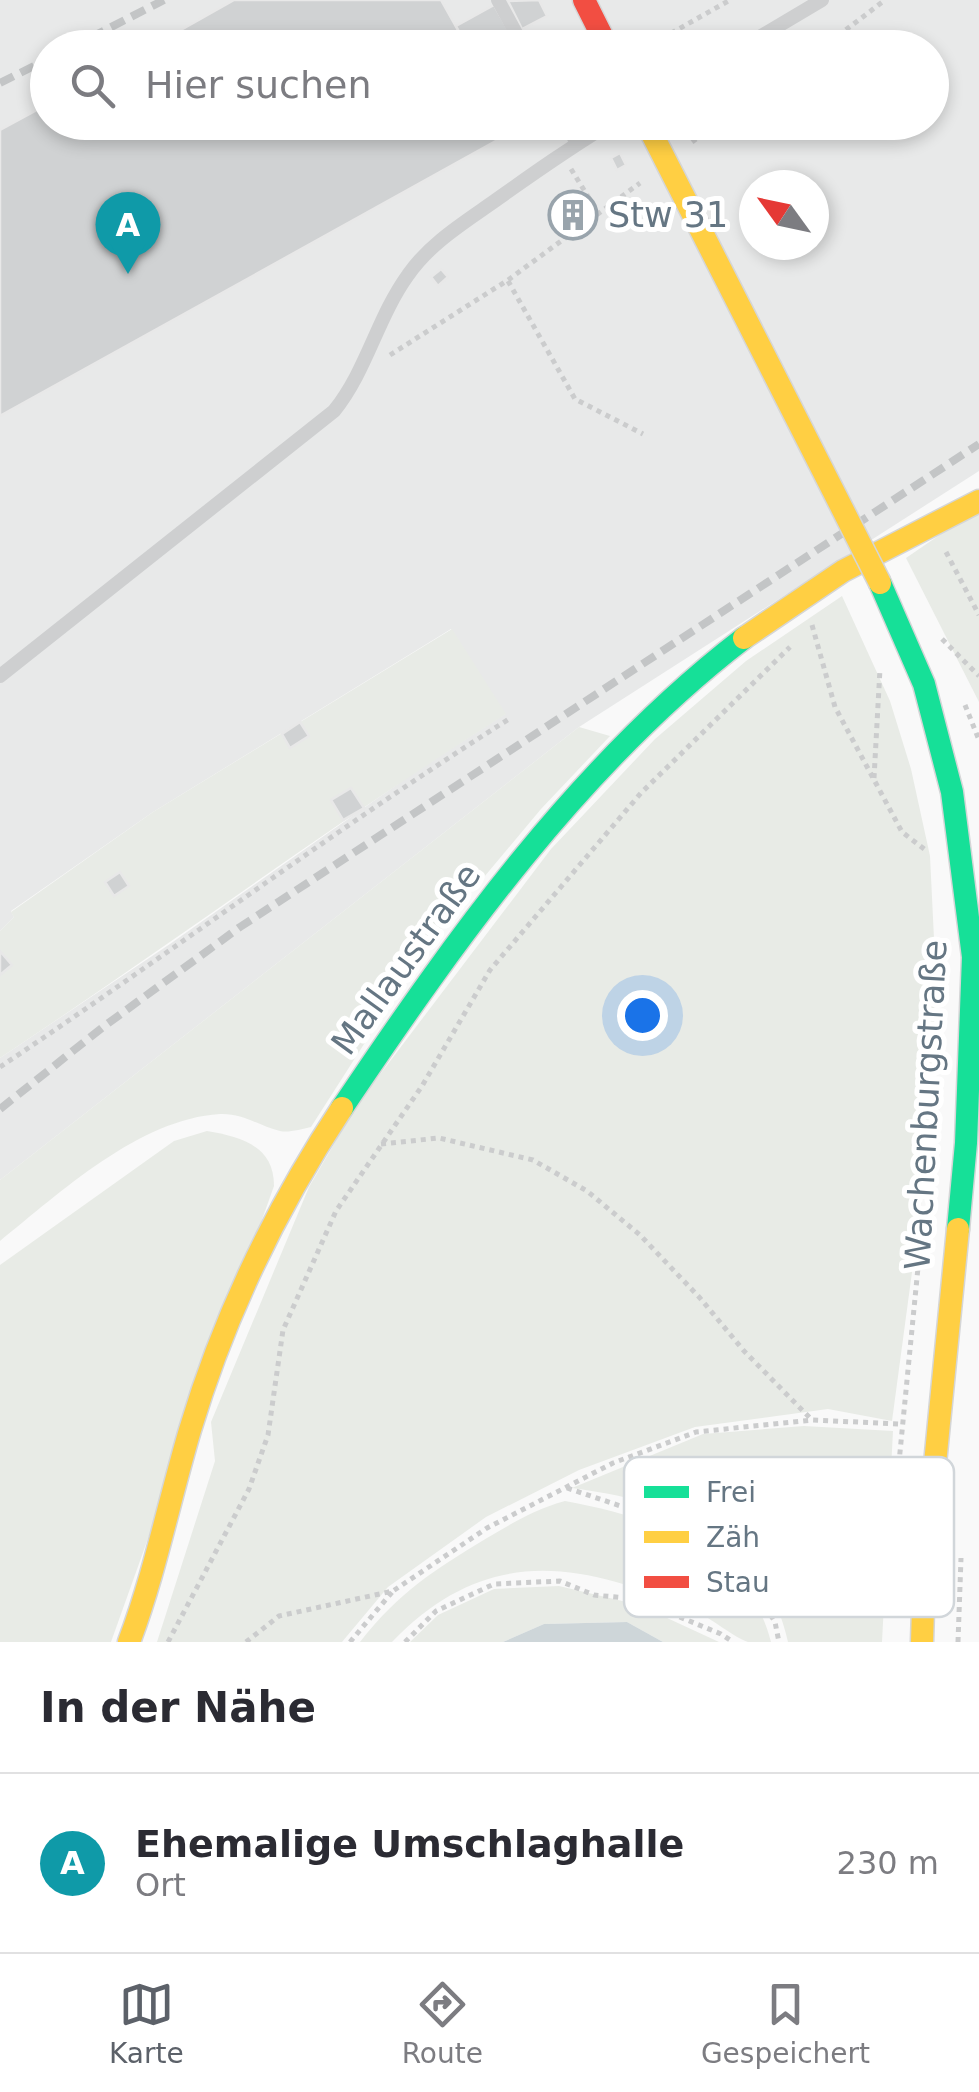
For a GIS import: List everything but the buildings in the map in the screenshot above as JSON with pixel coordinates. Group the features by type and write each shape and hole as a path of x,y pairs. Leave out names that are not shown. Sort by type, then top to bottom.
{"main road":[{"path":"584,0 599,30"},
{"name":"Wachenburgstraße","path":"655,140 880,583 924,684 952,792 975,938 976,975 966,1143 936,1457"},
{"name":"Mallaustraße","path":"128,1642 146,1599 184,1450 215,1357 254,1262 316,1144 432,976 581,792 635,734 688,686 801,598 979,500"},
{"name":"Wachenburgstraße","path":"922,1642 923,1617"}],"lane":[{"path":"498,0 514,30"},
{"path":"771,30 822,0"},
{"path":"0,676 334,411 359,373 394,297 426,254 448,234 582,140"}],"path":[{"path":"678,30 730,0"},
{"path":"846,30 885,0"},
{"path":"686,147 695,140"},
{"path":"561,154 592,203"},
{"path":"359,373 508,280 654,172"},
{"path":"508,280 576,399 644,434"},
{"path":"928,526 957,568 979,615"},
{"path":"808,614 835,707 902,832 934,857 931,842"},
{"path":"940,638 979,676"},
{"path":"168,1642 249,1489 268,1436 283,1330 336,1211 422,1086 490,970 641,792 784,656 794,640"},
{"path":"874,780 881,651"},
{"path":"969,714 979,740"},
{"path":"0,1067 174,950 418,777 509,719"},
{"path":"381,1144 439,1138 534,1160 587,1192 640,1235 812,1420"},
{"path":"630,1457 696,1432 812,1420 901,1424 920,1244"},
{"path":"350,1642 394,1592 487,1528 624,1459"},
{"path":"564,1488 624,1507"},
{"path":"958,1642 962,1556"},
{"path":"405,1642 436,1611 494,1584 560,1581 594,1594 624,1598"},
{"path":"246,1642 279,1616 394,1592"},
{"path":"680,1617 734,1642"},
{"path":"772,1617 779,1642"}],"shaded area":[{"path":"0,0 979,0 979,471 579,727 0,1180 0,1058 505,714 451,629 153,812 11,911 14,917 0,931"},
{"path":"979,508 979,702 906,558"},
{"path":"842,596 890,701 911,769 930,856 936,980 928,1153 892,1421 828,1409 695,1427 579,1470 486,1517 388,1587 342,1642 157,1642 215,1461 211,1422 309,1187 356,1106 551,849 655,739 746,661"},
{"path":"452,629 506,714 0,1058 0,931 14,917 11,912 153,812"},
{"path":"579,727 610,736 541,809 428,944 311,1127 280,1131 220,1114 160,1129 102,1161 0,1241 0,1180"},
{"path":"207,1131 254,1146 268,1161 274,1186 111,1642 0,1642 0,1265 174,1141"},
{"path":"804,1426 893,1431 892,1457 647,1457 703,1434"},
{"path":"624,1467 624,1497 572,1488"},
{"path":"565,1501 624,1514 624,1585 573,1573 536,1571 499,1576 463,1589 427,1610 392,1642 360,1642 389,1609 434,1572 544,1508"},
{"path":"559,1586 624,1601 624,1617 665,1617 719,1642 663,1642 627,1622 544,1624 503,1642 410,1642 438,1615 494,1589"},
{"path":"705,1617 762,1617 771,1642 748,1642"},
{"path":"780,1617 883,1617 882,1642 788,1642"},
{"path":"627,1622 663,1642 503,1642 544,1624"}],"railway":[{"path":"105,30 164,0"},
{"path":"0,83 30,68"},
{"path":"0,1109 103,1027 240,927 979,444"}],"traffic: fast":[{"path":"880,583 924,684 952,792 973,957 966,1143 958,1229"},
{"path":"342,1108 430,981 524,856 628,741 684,687 744,638"}],"traffic: slow":[{"path":"655,140 880,583"},
{"path":"744,638 843,571 979,501"},
{"path":"129,1642 190,1430 219,1346 274,1224 342,1108"},
{"path":"936,1457 958,1229"},
{"path":"922,1642 923,1617"}],"traffic: jam":[{"path":"584,0 599,30"}],"place":[{"name":"Stw 31","path":"573,215"},
{"name":"Ehemalige Umschlaghalle","path":"128,274"}]}
